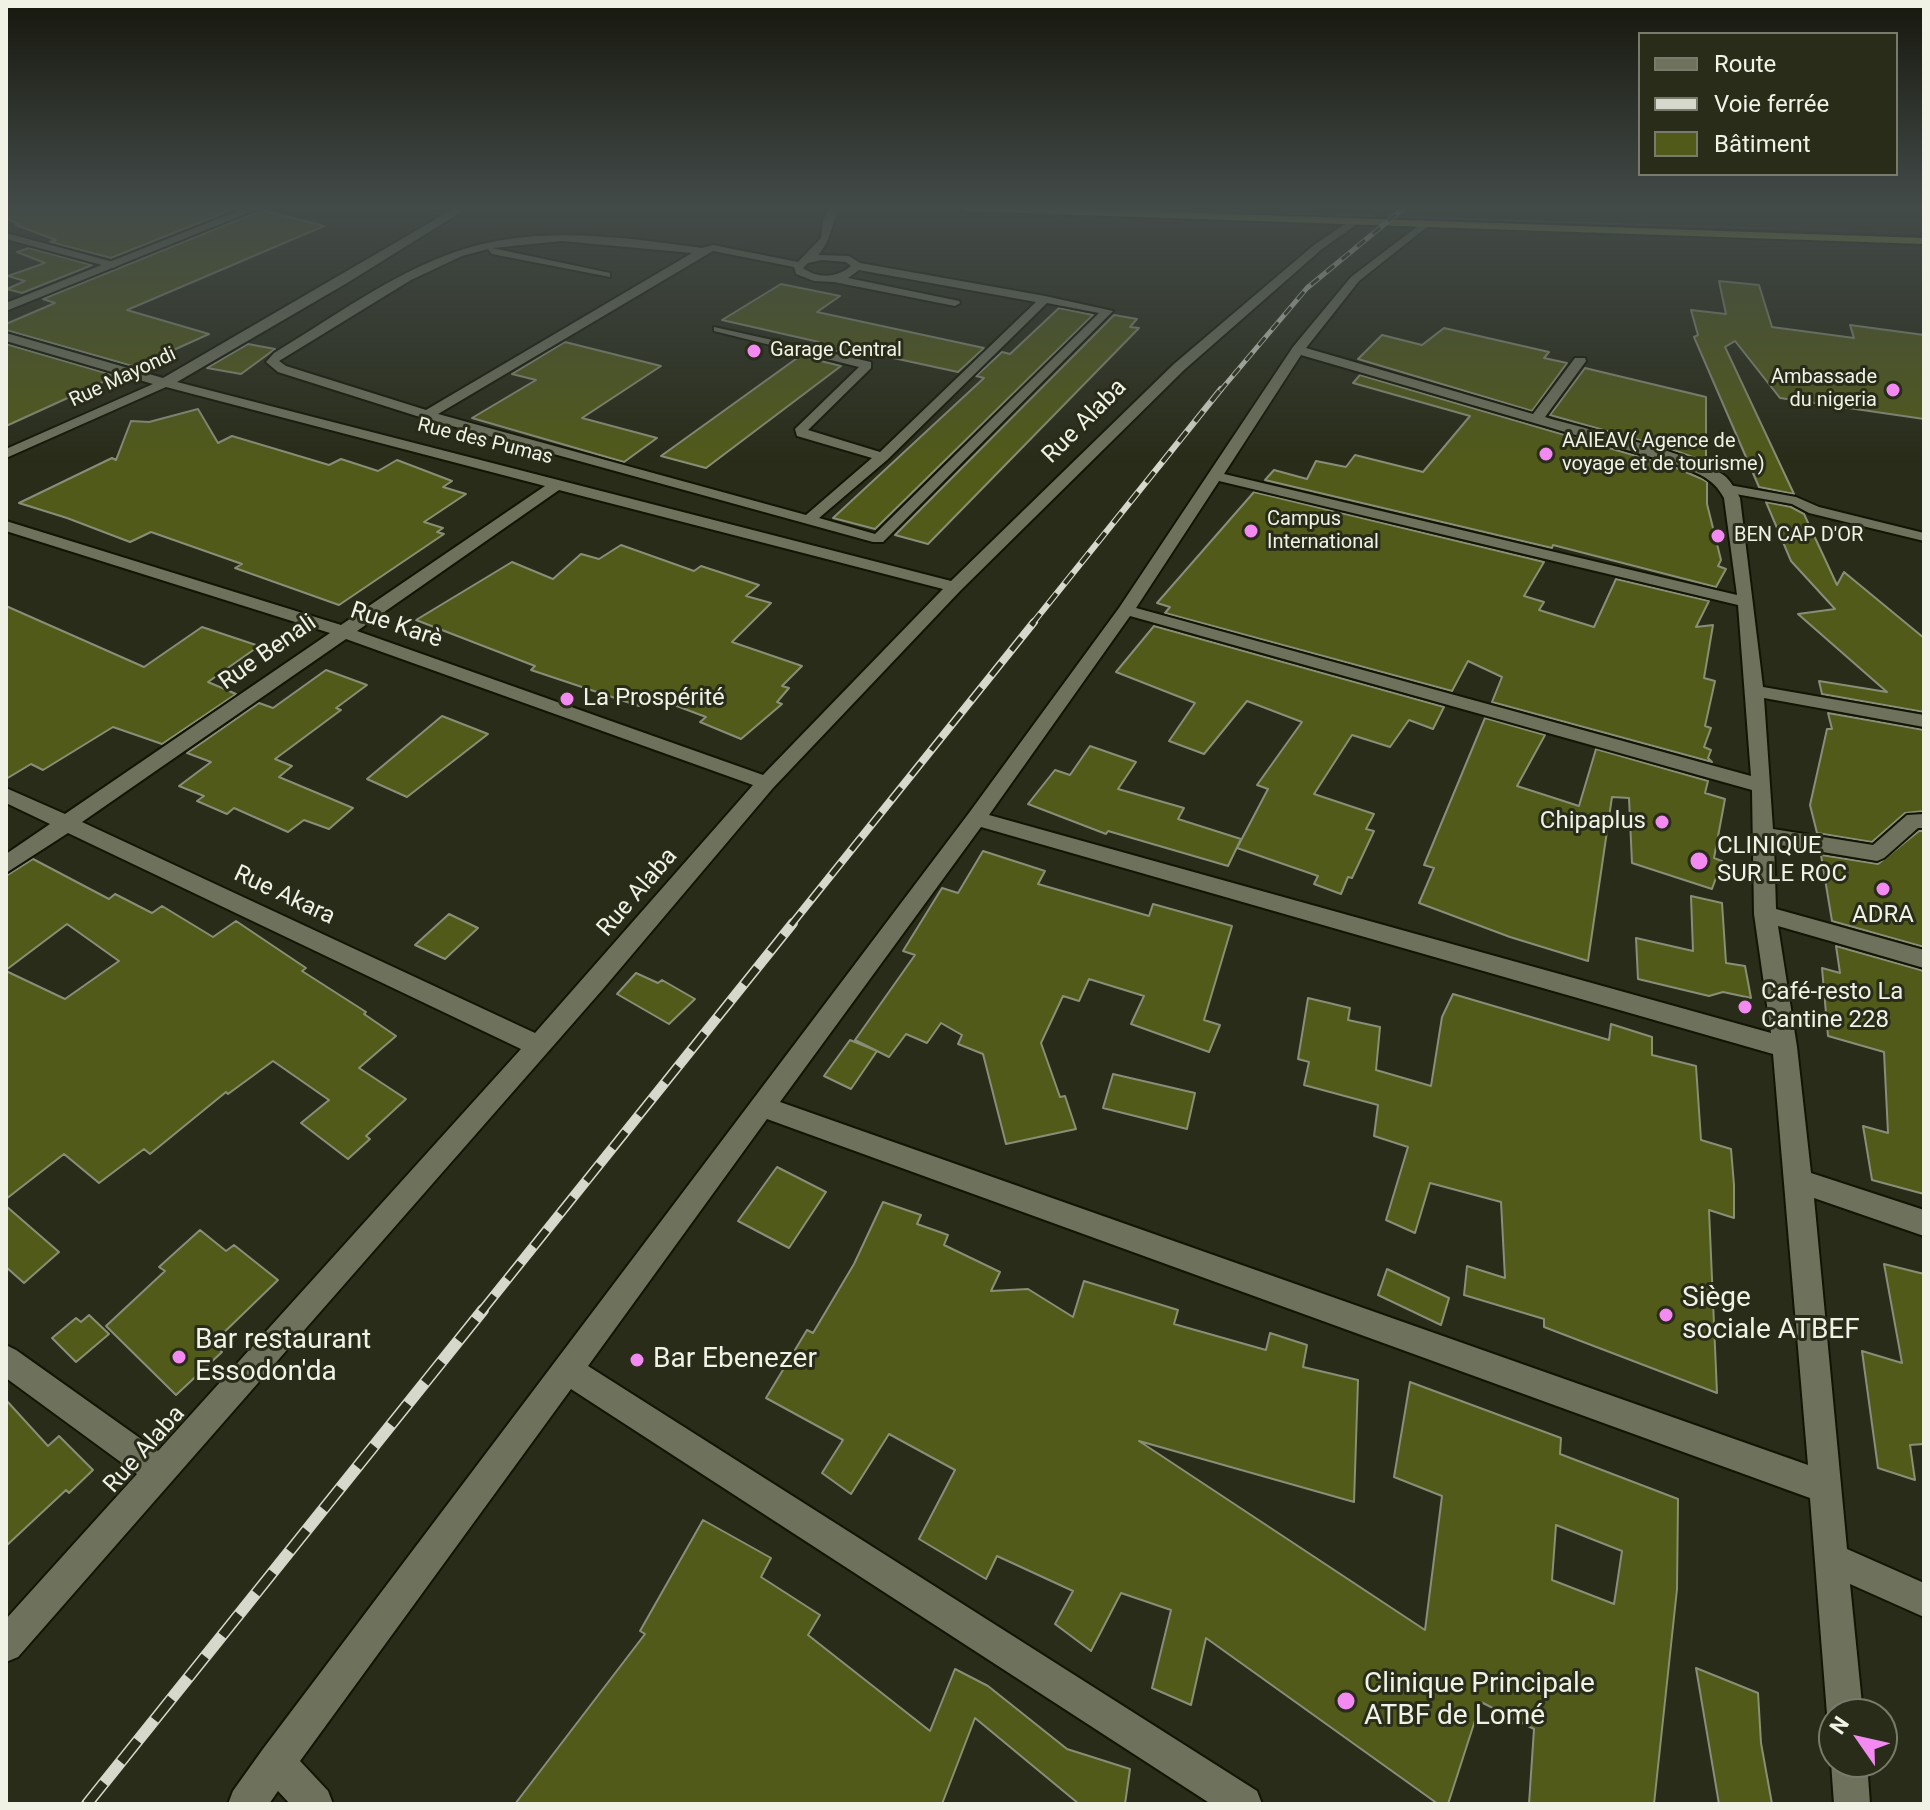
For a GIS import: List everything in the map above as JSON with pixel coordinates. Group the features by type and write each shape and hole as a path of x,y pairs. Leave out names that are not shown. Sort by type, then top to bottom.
{"street":[{"path":"6,307 43,292"},
{"name":"Rue Mayondi","path":"6,454 165,383 323,292"},
{"name":"Rue Alaba","path":"6,1645 539,1046 766,783 954,587 1179,367 1265,292"},
{"path":"246,1804 976,818 1126,610 1298,350 1344,292"},
{"name":"Rue des Pumas","path":"6,337 165,383 954,587"},
{"path":"1298,350 1700,468 1729,489 1746,602 1762,786 1765,914 1785,1047 1799,1181 1844,1698"},
{"path":"1536,420 1580,361"},
{"path":"1215,476 1746,602"},
{"name":"Rue Benali","path":"6,865 559,483"},
{"name":"Rue Karè","path":"6,526 341,631 766,783"},
{"path":"1126,610 1762,786"},
{"path":"1754,691 1924,721"},
{"name":"Rue Akara","path":"6,795 539,1046"},
{"path":"976,818 1785,1047"},
{"path":"1763,835 1877,853 1914,820 1924,821"},
{"path":"1765,914 1924,959"},
{"path":"763,1107 1824,1487"},
{"path":"1799,1181 1924,1223"},
{"path":"6,1360 161,1472"},
{"path":"568,1370 1244,1804"},
{"path":"1831,1559 1924,1600"},
{"path":"276,1762 315,1804"},
{"path":"1850,1778 1852,1804"}],"lane":[{"path":"384,292 278,355 272,362 282,369 427,415 874,539 883,537 1107,311 1008,292"},
{"path":"427,415 632,292"},
{"path":"901,292 955,303"},
{"path":"808,520 882,457 1045,299"},
{"path":"718,329 867,365 801,429 802,433 882,457"},
{"path":"1729,489 1796,501 1814,510 1924,537"}],"building":[{"path":"59,292 168,292 127,310 209,334 136,367 6,330 6,324 55,303 43,299"},
{"path":"767,292 823,292 840,296 817,312 984,348 958,372 861,351 855,355 813,346 819,342 722,320"},
{"path":"1721,292 1761,292 1772,327 1854,338 1850,325 1924,335 1924,419 1780,398 1735,341 1725,347 1794,494 1759,487 1694,337 1698,335 1691,310 1726,314"},
{"path":"1059,308 1093,315 875,529 833,518 984,378 976,376 1002,352 1010,354"},
{"path":"1114,315 1137,319 1130,327 1139,328 928,544 895,535"},
{"path":"1444,328 1549,352 1544,358 1567,363 1532,411 1358,359 1382,335 1422,345"},
{"path":"565,342 661,366 582,418 657,438 624,462 472,418 536,380 512,374"},
{"path":"6,344 116,376 6,426"},
{"path":"248,344 275,349 241,374 207,368"},
{"path":"800,356 841,366 706,468 661,456"},
{"path":"1585,368 1706,397 1706,462 1668,448 1550,415"},
{"path":"1360,375 1674,467 1702,479 1707,482 1707,504 1721,560 1718,566 1726,569 1716,587 1553,545 1552,548 1265,480 1274,470 1307,479 1316,461 1346,467 1355,455 1423,472 1470,416 1353,383"},
{"path":"198,409 218,443 232,436 329,465 341,459 378,471 397,460 452,481 443,487 466,494 424,522 443,528 437,532 444,534 339,605 235,568 242,564 151,532 130,542 19,503 112,458 116,460 131,421 149,422"},
{"path":"1254,492 1544,562 1524,596 1544,602 1539,610 1594,627 1616,579 1709,601 1696,627 1713,625 1704,678 1715,681 1705,726 1711,728 1704,747 1711,750 1708,758 1712,762 1492,702 1502,677 1468,661 1452,691 1165,613 1170,607 1157,603"},
{"path":"1766,502 1791,507 1804,514 1837,585 1844,572 1924,638 1924,712 1822,694 1819,681 1887,692 1798,614 1835,609 1791,561"},
{"path":"621,545 694,571 701,566 759,585 746,596 771,603 732,642 802,666 782,686 789,688 777,702 782,704 741,739 700,722 706,717 650,696 639,706 531,670 535,666 416,620 512,562 553,579 581,554 599,559"},
{"path":"6,606 144,667 202,627 259,646 208,682 236,694 162,744 113,727 43,770 31,764 6,779"},
{"path":"1154,626 1444,707 1433,729 1409,720 1390,747 1352,735 1314,794 1374,814 1366,829 1374,831 1341,894 1314,884 1318,876 1237,848 1268,789 1257,785 1302,722 1247,701 1204,754 1169,741 1195,703 1116,672"},
{"path":"326,670 367,685 336,708 341,710 275,759 292,766 279,777 353,808 329,829 304,820 288,832 234,808 227,814 197,801 204,796 179,786 211,762 187,753 259,703 273,708"},
{"path":"1828,713 1924,730 1924,811 1905,813 1872,842 1817,833 1810,805 1827,729 1832,729"},
{"path":"442,716 488,734 407,797 367,779"},
{"path":"1485,718 1545,735 1517,786 1579,806 1596,749 1708,781 1705,793 1725,799 1714,858 1722,861 1712,889 1632,863 1629,798 1612,797 1588,961 1510,937 1419,903 1434,868 1424,865"},
{"path":"1090,746 1136,762 1118,789 1184,808 1178,819 1241,839 1228,866 1108,831 1106,834 1028,804 1055,770 1070,775"},
{"path":"1919,831 1924,831 1924,947 1832,921 1821,855 1878,864"},
{"path":"983,851 1045,871 1038,884 1149,916 1153,904 1232,926 1204,1020 1220,1025 1209,1052 1131,1024 1144,996 1089,979 1079,1001 1063,996 1041,1043 1060,1097 1065,1096 1076,1129 1006,1144 983,1054 958,1044 962,1035 941,1023 927,1043 906,1034 889,1057 855,1040 915,955 903,951 942,888 958,893"},
{"path":"33,859 109,899 115,894 152,913 162,906 213,937 236,921 306,968 302,971 366,1012 364,1014 396,1036 359,1068 406,1099 366,1136 370,1139 348,1159 301,1123 329,1100 273,1061 228,1094 226,1092 150,1154 144,1149 99,1183 64,1154 6,1199 6,971 65,999 119,961 67,924 6,970 6,876"},
{"path":"1691,896 1722,903 1726,963 1745,966 1751,998 1723,992 1709,996 1638,979 1636,938 1693,951"},
{"path":"449,914 478,928 445,959 415,945"},
{"path":"1836,946 1924,971 1924,1194 1872,1180 1863,1126 1888,1133 1884,1052 1828,1036 1822,968 1840,973"},
{"path":"636,973 658,983 662,980 695,999 669,1024 617,994"},
{"path":"1453,994 1609,1040 1611,1024 1652,1037 1652,1055 1696,1066 1701,1140 1731,1149 1734,1185 1734,1218 1709,1210 1717,1393 1544,1327 1544,1319 1464,1295 1467,1266 1505,1278 1501,1202 1430,1183 1415,1233 1386,1220 1408,1147 1374,1136 1378,1105 1304,1085 1309,1062 1298,1059 1308,998 1350,1008 1348,1020 1380,1027 1376,1070 1431,1086 1442,1017"},
{"path":"850,1040 877,1051 851,1089 824,1076"},
{"path":"1113,1074 1195,1093 1187,1129 1103,1108"},
{"path":"777,1167 826,1192 789,1248 738,1221"},
{"path":"883,1202 921,1215 917,1224 948,1235 944,1245 1000,1272 991,1291 1028,1289 1073,1317 1084,1281 1178,1310 1174,1324 1266,1350 1270,1333 1307,1345 1303,1367 1358,1380 1354,1502 1139,1441 1425,1630 1442,1496 1394,1477 1410,1382 1561,1438 1560,1454 1678,1499 1677,1589 1654,1804 1529,1804 1534,1729 1481,1702 1448,1804 1438,1804 1206,1638 1191,1705 1152,1688 1171,1610 1121,1593 1091,1651 1055,1624 1073,1591 997,1556 986,1579 919,1539 955,1470 889,1434 851,1494 822,1473 843,1440 766,1398 807,1330 813,1333 854,1264","holes":["1556,1525 1622,1551 1614,1604 1552,1580"]},
{"path":"6,1206 59,1252 24,1283 6,1267"},
{"path":"200,1230 226,1251 234,1245 278,1280 213,1343 222,1352 176,1395 106,1326 165,1271 159,1267"},
{"path":"1884,1264 1924,1274 1924,1444 1910,1445 1915,1480 1878,1468 1862,1351 1902,1363"},
{"path":"1387,1269 1449,1298 1441,1325 1378,1295"},
{"path":"89,1315 109,1334 76,1362 52,1338 76,1318 81,1322"},
{"path":"6,1400 48,1446 59,1436 93,1470 69,1493 66,1490 6,1546"},
{"path":"703,1520 771,1558 761,1577 820,1615 808,1635 930,1731 955,1669 988,1686 1067,1749 1130,1769 1125,1804 1079,1804 975,1718 942,1804 515,1804 645,1634 640,1631"},
{"path":"1696,1668 1758,1693 1761,1743 1772,1804 1719,1804"}],"railway":[{"path":"1220,391 1303,292"},
{"path":"1032,624 1221,389"},
{"path":"791,925 1034,622"},
{"path":"481,1312 793,923"},
{"path":"87,1804 483,1310"}],"place":[{"name":"Garage Central","path":"754,351"},
{"name":"Ambassade du nigeria","path":"1893,390"},
{"name":"AAIEAV( Agence de voyage et de tourisme)","path":"1546,454"},
{"name":"Campus International","path":"1251,531"},
{"name":"BEN CAP D'OR","path":"1718,536"},
{"name":"La Prospérité","path":"567,699"},
{"name":"Chipaplus","path":"1662,822"},
{"name":"CLINIQUE SUR LE ROC","path":"1699,861"},
{"name":"ADRA","path":"1883,889"},
{"name":"Café-resto La Cantine 228","path":"1745,1007"},
{"name":"Siège sociale ATBEF","path":"1666,1315"},
{"name":"Bar restaurant Essodon'da","path":"179,1357"},
{"name":"Bar Ebenezer","path":"637,1360"},
{"name":"Clinique Principale ATBF de Lomé","path":"1346,1701"}]}
